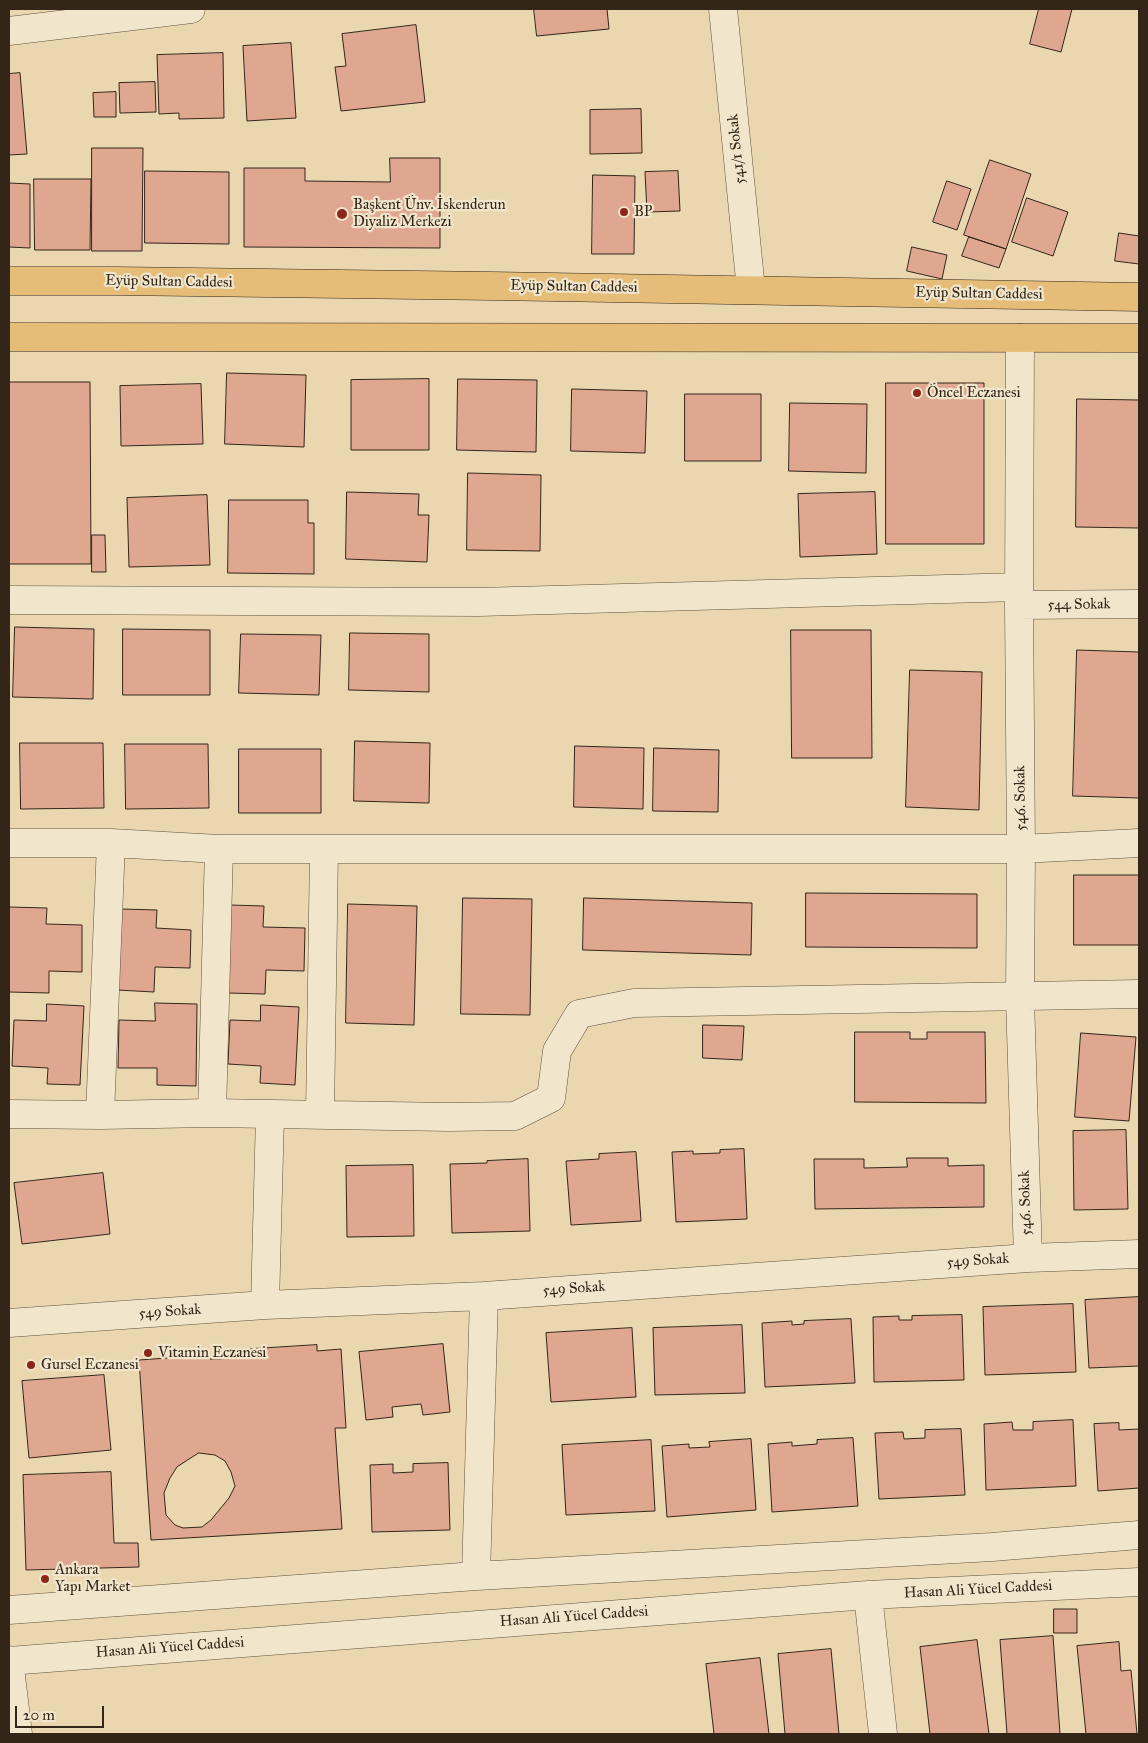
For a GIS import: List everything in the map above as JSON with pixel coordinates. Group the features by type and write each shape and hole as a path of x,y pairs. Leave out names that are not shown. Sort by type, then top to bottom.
{"main road":[{"name":"Eyüp Sultan Caddesi","path":"9,281 116,281 1139,297"},
{"path":"9,337 1139,338"}],"street":[{"path":"9,32 191,9"},
{"name":"541/1 Sokak","path":"723,9 751,290"},
{"name":"546. Sokak","path":"1020,338 1020,998 1028,1258"},
{"name":"544 Sokak","path":"9,600 478,602 1019,596 1139,604"},
{"path":"9,843 111,843 219,849 1021,849 1139,843"},
{"path":"100,1115 111,843"},
{"path":"212,1113 219,849"},
{"path":"320,1115 324,849"},
{"path":"9,1114 212,1113 449,1117 515,1116 551,1098 557,1051 579,1014 634,1004 1020,998 1139,994"},
{"path":"265,1304 270,1115"},
{"name":"549 Sokak","path":"9,1324 265,1304 484,1296 1028,1258 1139,1254"},
{"path":"476,1576 484,1296"},
{"path":"9,1610 476,1576 992,1547 1139,1535"},
{"name":"Hasan Ali Yücel Caddesi","path":"9,1660 868,1595 1139,1582"},
{"path":"868,1595 883,1734"},
{"path":"9,1660 18,1734"}],"building":[{"path":"534,9 607,9 609,29 537,36"},
{"path":"1039,9 1072,9 1061,52 1030,44"},
{"path":"416,25 425,102 341,111 335,67 346,66 342,34"},
{"path":"291,43 296,118 247,121 243,46"},
{"path":"223,53 224,118 179,119 179,113 159,114 157,55"},
{"path":"20,73 27,154 9,155 9,74"},
{"path":"155,82 156,112 120,113 119,83"},
{"path":"116,92 116,117 94,117 93,93"},
{"path":"641,109 642,153 590,154 590,110"},
{"path":"92,148 143,148 142,251 92,251"},
{"name":"Başkent Ünv. İskenderun Diyaliz Merkezi","path":"390,158 440,158 440,248 244,247 244,168 305,168 305,181 390,182"},
{"path":"990,160 1031,174 1006,249 964,235"},
{"path":"145,171 229,172 229,244 145,243"},
{"path":"678,171 680,211 647,212 645,172"},
{"path":"593,175 635,176 634,254 592,254"},
{"path":"34,179 91,179 90,250 35,250"},
{"path":"947,181 971,189 957,230 933,222"},
{"path":"9,183 30,184 30,248 9,247"},
{"path":"1027,198 1068,212 1053,256 1012,242"},
{"path":"1119,233 1139,236 1139,264 1115,261"},
{"path":"969,237 1006,249 999,268 962,256"},
{"path":"912,247 947,255 942,279 907,271"},
{"path":"227,373 306,375 304,447 225,444"},
{"path":"429,379 429,450 351,450 351,380"},
{"path":"458,379 537,380 536,452 457,450"},
{"path":"9,382 90,382 91,564 9,564"},
{"path":"886,383 984,383 984,544 886,544"},
{"path":"201,384 203,444 121,446 120,386"},
{"path":"572,389 647,391 645,453 571,451"},
{"path":"685,394 761,394 761,461 685,461"},
{"path":"1077,399 1139,400 1139,528 1076,527"},
{"path":"790,403 867,404 866,473 789,471"},
{"path":"468,473 541,475 540,551 467,550"},
{"path":"347,492 419,494 418,515 429,515 427,562 346,559"},
{"path":"875,492 877,554 800,557 798,494"},
{"path":"207,495 210,565 129,567 127,498"},
{"path":"229,500 308,500 308,523 314,523 314,574 228,573"},
{"path":"92,535 105,535 106,572 92,572"},
{"path":"15,627 94,629 93,699 13,697"},
{"path":"123,629 210,630 210,695 123,695"},
{"path":"791,630 871,630 872,758 792,758"},
{"path":"350,633 429,634 429,692 349,690"},
{"path":"241,634 321,635 319,695 239,693"},
{"path":"1077,650 1139,652 1139,798 1073,796"},
{"path":"910,670 982,672 979,810 906,807"},
{"path":"355,741 430,743 429,803 354,801"},
{"path":"20,743 103,743 104,808 21,809"},
{"path":"125,744 208,744 209,808 126,809"},
{"path":"575,746 644,748 643,809 574,807"},
{"path":"654,748 719,750 718,812 653,811"},
{"path":"239,749 321,749 321,813 239,813"},
{"path":"1074,875 1139,875 1139,945 1074,945"},
{"path":"806,893 977,894 977,948 806,947"},
{"path":"463,898 532,899 530,1015 461,1014"},
{"path":"584,898 752,903 751,955 583,950"},
{"path":"348,904 417,906 414,1025 346,1023"},
{"path":"230,905 264,906 263,927 305,928 304,971 266,970 265,994 228,993"},
{"path":"9,907 47,908 46,924 82,925 82,972 49,971 49,993 9,992"},
{"path":"121,909 157,910 156,928 191,930 190,968 155,967 154,992 117,990"},
{"path":"155,1003 197,1004 196,1086 157,1085 157,1068 118,1068 119,1020 155,1021"},
{"path":"47,1004 84,1006 80,1085 47,1084 48,1068 12,1066 14,1020 46,1021"},
{"path":"261,1005 299,1007 295,1085 260,1083 261,1066 228,1064 230,1020 260,1021"},
{"path":"703,1025 744,1026 742,1060 703,1058"},
{"path":"855,1032 910,1032 910,1039 927,1039 927,1032 985,1032 986,1103 855,1102"},
{"path":"1081,1033 1136,1037 1129,1121 1075,1117"},
{"path":"1126,1130 1128,1209 1074,1210 1073,1131"},
{"path":"744,1149 747,1219 676,1222 672,1152 693,1151 693,1154 720,1153 720,1150"},
{"path":"636,1152 641,1221 571,1225 566,1161 599,1159 599,1154"},
{"path":"907,1158 948,1158 948,1166 984,1165 984,1207 815,1209 814,1159 864,1159 864,1168 907,1167"},
{"path":"528,1159 530,1231 452,1233 450,1164"},
{"path":"413,1165 414,1236 347,1237 346,1166"},
{"path":"103,1173 110,1234 22,1244 14,1183"},
{"path":"1139,1297 1139,1366 1089,1368 1085,1300"},
{"path":"1073,1304 1076,1372 985,1375 983,1307"},
{"path":"962,1315 964,1380 874,1382 873,1317 899,1316 899,1320 912,1320 912,1316"},
{"path":"851,1319 855,1383 765,1387 762,1323 792,1321 792,1325 804,1324 804,1321"},
{"path":"742,1325 745,1393 655,1395 653,1328"},
{"path":"632,1328 636,1397 551,1402 546,1333"},
{"path":"443,1344 450,1412 423,1415 421,1404 392,1407 393,1417 366,1420 359,1352"},
{"path":"317,1345 317,1351 341,1349 346,1428 335,1428 342,1529 151,1540 139,1360 209,1355 210,1359 222,1359 221,1351"},
{"path":"104,1375 111,1450 29,1458 22,1381"},
{"path":"1073,1420 1076,1486 986,1490 984,1424 1012,1422 1013,1430 1033,1430 1033,1422"},
{"path":"1119,1423 1119,1430 1139,1429 1139,1488 1098,1491 1094,1424"},
{"path":"961,1429 965,1495 879,1499 875,1433 903,1432 904,1439 925,1438 925,1430"},
{"path":"853,1438 858,1506 772,1512 768,1444 792,1442 792,1446 817,1444 817,1440"},
{"path":"751,1439 756,1510 667,1517 662,1446 689,1444 689,1448 710,1447 709,1442"},
{"path":"651,1440 655,1511 566,1515 562,1445"},
{"path":"199,1453 215,1455 225,1461 235,1486 229,1498 211,1520 202,1527 183,1528 175,1525 166,1515 164,1493 177,1467"},
{"path":"448,1463 450,1530 372,1532 370,1465 393,1464 393,1473 413,1472 413,1464"},
{"path":"111,1472 114,1543 138,1543 139,1567 26,1570 23,1475"},
{"path":"1054,1609 1077,1609 1077,1633 1054,1633"},
{"path":"1053,1636 1060,1734 1007,1734 1000,1640"},
{"path":"977,1640 989,1734 930,1734 920,1647"},
{"path":"1119,1642 1121,1671 1131,1670 1137,1734 1086,1734 1077,1646"},
{"path":"831,1649 839,1734 785,1734 778,1654"},
{"path":"760,1658 769,1734 714,1734 706,1664"}],"place":[{"name":"BP","path":"624,212"},
{"name":"Başkent Ünv. İskenderun Diyaliz Merkezi","path":"342,214"},
{"name":"Öncel Eczanesi","path":"917,393"},
{"name":"Vitamin Eczanesi","path":"148,1353"},
{"name":"Gursel Eczanesi","path":"31,1365"},
{"name":"Ankara Yapı Market","path":"45,1579"}]}
